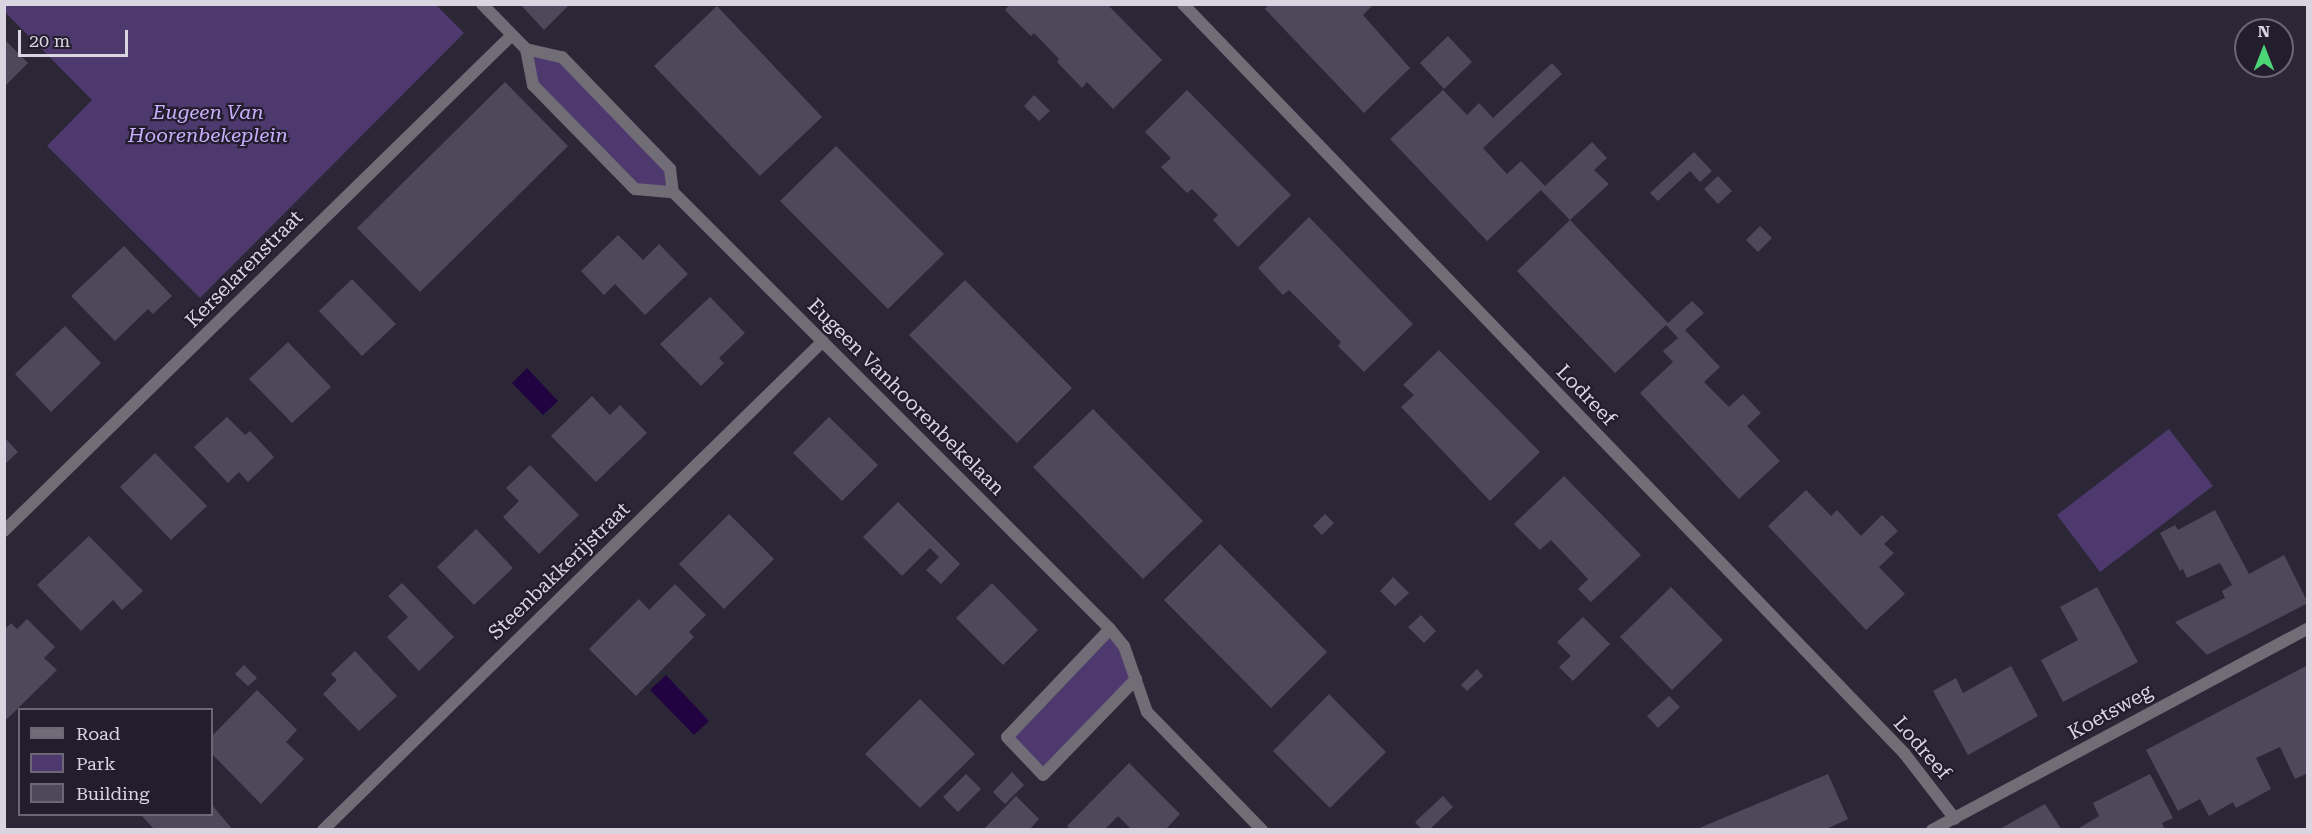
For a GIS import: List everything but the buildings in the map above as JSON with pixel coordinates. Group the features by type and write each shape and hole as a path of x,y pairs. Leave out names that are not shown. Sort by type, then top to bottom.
{"street":[{"path":"482,4 526,49 533,85 635,189 673,192"},
{"name":"Lodreef","path":"1182,4 1904,753 1955,819"},
{"name":"Kerselarenstraat","path":"4,531 512,35"},
{"name":"Eugeen Vanhoorenbekelaan","path":"526,49 562,57 670,169 673,192 1110,629 1124,646 1147,712 1263,830"},
{"name":"Steenbakkerijstraat","path":"323,830 823,341"},
{"name":"Koetsweg","path":"1932,830 2307,628"},
{"path":"1110,629 1006,737 1043,775 1136,679"}],"green space":[{"name":"Eugeen Van Hoorenbekeplein","path":"4,5 436,5 464,33 200,298 47,146 92,100 5,12"},
{"path":"526,49 562,57 670,169 673,192 635,189 533,85"},
{"path":"2169,429 2213,486 2100,572 2057,515"},
{"path":"1110,629 1136,679 1043,775 1007,737"}],"shaded area":[{"path":"527,368 558,401 543,415 512,383"},
{"path":"666,675 709,721 694,735 650,690"}]}
